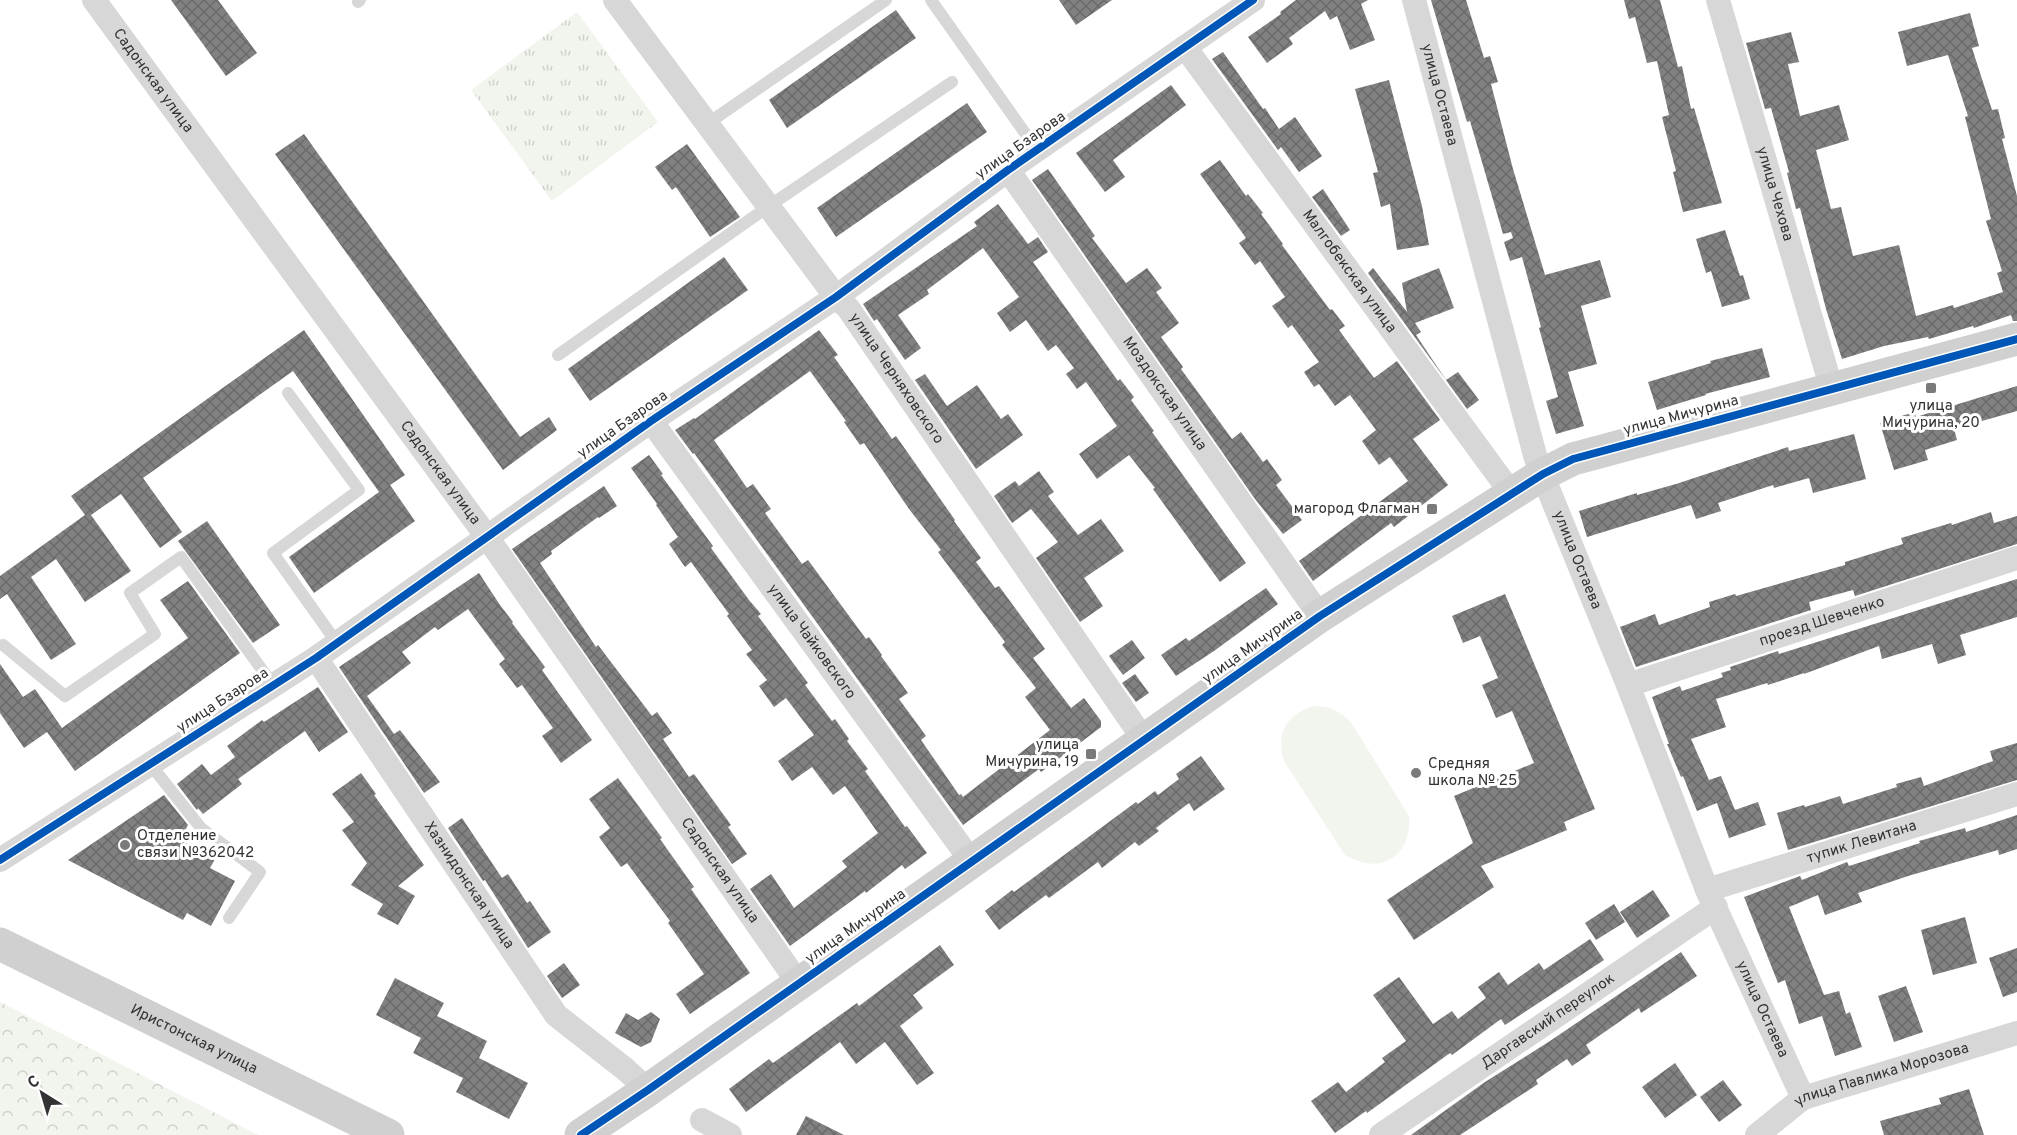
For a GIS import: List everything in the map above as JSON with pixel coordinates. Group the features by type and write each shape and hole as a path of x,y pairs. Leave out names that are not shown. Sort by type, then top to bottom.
{"street":[{"name":"Садонская улица","path":"94,0 487,537 799,984"},
{"name":"улица Черняховского","path":"615,0 836,297 848,308 1144,740"},
{"name":"улица Остаева","path":"1414,0 1533,448 1542,474 1712,898 1803,1098"},
{"name":"улица Чехова","path":"1718,0 1832,390"},
{"name":"улица Бзарова","path":"0,860 316,657 651,421 836,297 1008,170 1185,47 1244,3"},
{"name":"Малгобекская улица","path":"1185,47 1514,493"},
{"name":"Моздокская улица","path":"1008,170 1320,616"},
{"name":"улица Мичурина","path":"581,1135 1320,616 1542,474 1573,459 2017,339"},
{"name":"улица Чайковского","path":"651,421 972,862"},
{"name":"проезд Шевченко","path":"1628,685 2017,558"},
{"name":"Хазнидонская улица","path":"316,657 556,1014 648,1090"},
{"name":"тупик Левитана","path":"1712,898 2017,794"},
{"name":"Даргавский переулок","path":"1381,1135 1712,898"},
{"name":"Иристонская улица","path":"0,944 388,1135"},
{"name":"улица Павлика Морозова","path":"1757,1135 1803,1098 2017,1033"},
{"path":"702,1120 730,1135"}],"lane":[{"path":"707,124 886,0"},
{"path":"931,0 1037,150"},
{"path":"558,355 769,206 952,82"},
{"path":"288,393 359,490 273,554 336,643"},
{"path":"3,645 65,696 155,634 130,593 181,557 273,685"},
{"path":"150,764 201,828 260,872 229,918"}],"green space":[{"path":"577,12 658,122 552,201 471,90"},
{"path":"1312,706 1333,709 1350,721 1409,816 1409,830 1405,842 1391,859 1370,864 1345,855 1284,761 1281,742 1285,727 1295,715"},
{"path":"0,1002 258,1135 0,1135"}],"building":[{"path":"171,0 218,0 257,53 226,76"},
{"path":"1059,0 1112,0 1076,25"},
{"path":"1296,0 1368,0 1361,4 1375,40 1350,50 1337,16 1330,20 1325,11 1289,38 1293,44 1267,63 1248,37 1281,14 1280,12"},
{"path":"1431,0 1466,0 1484,58 1490,56 1498,82 1491,84 1513,169 1545,275 1600,260 1611,297 1581,306 1597,364 1568,372 1584,426 1556,434 1546,401 1558,397 1522,257 1510,261 1504,242 1513,238 1511,232 1503,234"},
{"path":"1624,0 1660,0 1678,67 1682,66 1691,109 1694,108 1722,203 1683,212 1673,172 1676,171 1662,117 1669,115 1657,61 1647,63 1635,17 1629,19"},
{"path":"896,10 916,38 787,128 769,100"},
{"path":"1970,13 1979,46 1972,48 1992,110 1998,109 2005,138 2002,139 2017,196 2017,321 2013,321 2011,315 1974,328 1973,326 1929,339 1928,337 1884,346 1842,359 1826,309 1800,208 1796,209 1787,173 1789,172 1771,108 1765,109 1746,43 1791,32 1799,62 1788,64 1800,116 1839,105 1849,140 1816,150 1831,209 1841,207 1853,256 1899,245 1916,316 1953,305 1954,308 2003,292 1997,273 2002,271 1986,221 1991,219 1965,117 1968,116 1948,55 1907,66 1898,32"},
{"path":"1223,52 1279,129 1295,117 1322,156 1299,172 1281,147 1278,150 1212,59"},
{"path":"1389,80 1422,206 1429,245 1397,250 1390,204 1381,207 1373,173 1378,172 1355,89"},
{"path":"1171,85 1186,105 1113,160 1125,177 1105,192 1076,153"},
{"path":"967,103 987,132 836,237 817,208"},
{"path":"304,134 520,437 549,417 557,430 503,470 275,154"},
{"path":"687,144 740,217 710,237 676,187 672,190 655,167"},
{"path":"1220,160 1246,196 1248,194 1263,213 1261,214 1282,245 1330,310 1332,309 1345,326 1339,330 1374,378 1397,361 1440,420 1413,439 1448,485 1394,527 1391,523 1313,581 1299,561 1408,481 1390,457 1379,465 1362,441 1376,430 1350,395 1335,406 1319,384 1314,387 1304,372 1319,362 1292,325 1288,328 1272,306 1285,297 1260,261 1255,265 1239,243 1246,238 1200,174"},
{"path":"1048,169 1095,236 1092,238 1126,283 1147,268 1162,288 1156,292 1179,323 1161,337 1183,367 1181,369 1232,439 1241,432 1263,462 1267,459 1282,480 1276,485 1302,520 1283,534 1255,499 1032,180"},
{"path":"1323,189 1350,230 1341,236 1312,197"},
{"path":"998,204 1028,244 1038,237 1048,252 1033,262 1118,381 1120,379 1134,397 1131,400 1154,431 1152,432 1246,563 1220,582 1153,489 1155,488 1129,455 1097,479 1079,454 1117,426 1086,382 1077,389 1066,374 1074,368 1056,345 1048,351 1026,320 1010,332 997,313 1019,297 983,248 927,290 929,294 898,315 921,348 905,360 877,319 874,321 863,304 977,226 974,222"},
{"path":"1725,230 1750,299 1722,307 1711,271 1706,273 1696,239"},
{"path":"724,257 748,290 590,401 568,369"},
{"path":"1373,268 1407,312 1402,283 1439,268 1454,308 1415,323 1421,332 1416,335 1446,380 1458,372 1479,400 1467,409 1368,273"},
{"path":"304,330 405,475 390,485 415,521 314,593 289,557 379,492 293,371 143,478 182,532 160,548 121,494 91,515 131,571 85,602 56,559 31,577 76,644 51,660 7,594 0,599 0,576 85,515 71,496"},
{"path":"819,330 838,355 834,357 892,439 896,436 981,558 976,562 995,588 999,586 1045,649 1033,658 1071,708 1084,698 1101,721 1101,727 1041,772 1039,769 963,825 694,453 675,430 695,419","holes":["810,371 846,421 844,422 860,445 864,443 909,509 941,550 938,552 1005,642 1002,645 1036,688 1025,697 1050,730 963,797 959,795 921,740 926,736 899,699 908,693 882,655 869,637 866,639 808,560 802,564 765,513 771,509 753,484 747,488 714,440"]},
{"path":"1762,348 1770,377 1705,394 1657,410 1648,382 1711,363 1710,361"},
{"path":"925,374 947,406 977,385 1001,419 1008,414 1023,435 976,469 915,380"},
{"path":"2017,386 2017,411 1954,429 1957,440 1925,450 1928,460 1894,470 1880,423 1914,412 1916,417"},
{"path":"1854,434 1866,479 1813,493 1809,478 1774,488 1773,485 1718,503 1721,511 1696,519 1691,505 1587,537 1579,511 1676,484 1788,447 1789,451"},
{"path":"649,455 713,546 711,548 761,614 758,616 808,683 805,685 832,721 835,719 849,739 847,741 868,769 865,771 905,827 907,826 927,853 905,869 902,865 790,946 750,889 771,874 794,908 847,867 842,861 878,833 845,786 833,795 812,767 792,781 778,761 814,735 786,698 774,707 759,686 767,680 746,654 752,650 727,616 729,614 691,562 685,567 669,544 678,537 631,468"},
{"path":"1039,471 1054,492 1048,496 1078,535 1101,519 1124,551 1084,578 1103,606 1080,622 1036,558 1058,542 1031,509 1012,523 994,496 1015,481 1019,486"},
{"path":"604,486 617,506 551,551 552,554 540,563 596,647 598,645 652,716 657,712 672,733 663,739 689,777 694,774 731,825 728,827 747,854 732,864 512,549"},
{"path":"1991,512 1994,523 2017,516 2017,544 1855,596 1853,590 1809,602 1811,610 1636,667 1620,627 1655,614 1659,625 1710,607 1709,602 1845,565 1845,562 1903,544 1901,538"},
{"path":"207,521 280,625 253,643 178,541"},
{"path":"479,573 545,667 542,670 592,740 561,763 542,736 553,728 522,685 517,688 499,664 505,659 468,609 438,630 435,627 402,652 411,663 367,696 394,734 400,730 440,782 424,793 339,667"},
{"path":"2017,579 2017,617 1960,635 1966,655 1938,664 1932,644 1882,659 1879,646 1804,674 1716,699 1726,727 1691,739 1709,780 1721,776 1735,810 1758,802 1766,825 1729,838 1717,803 1697,811 1667,744 1669,744 1652,697 1680,686 1682,691 1723,677 1721,673 1731,670 1730,667 1778,651 1779,654"},
{"path":"188,581 240,653 75,771 47,732 24,748 0,713 0,664 23,697 35,689 62,728 188,638 160,600"},
{"path":"1266,588 1278,604 1176,676 1161,655 1186,638 1189,641"},
{"path":"1505,594 1595,809 1564,822 1567,830 1481,866 1494,887 1414,940 1387,900 1473,843 1454,796 1534,763 1512,711 1496,718 1482,685 1498,678 1480,636 1463,643 1452,616"},
{"path":"1132,640 1145,658 1123,675 1109,656"},
{"path":"1135,674 1149,693 1136,702 1122,683"},
{"path":"318,687 348,732 319,752 305,731 238,779 242,784 203,814 198,808 197,810 177,784 202,764 211,775 235,757 227,746 262,720 264,722"},
{"path":"2017,743 2017,780 1788,850 1777,813 1840,796 1843,804 1921,777 1924,786 1993,761 1990,751"},
{"path":"1201,756 1225,789 1194,811 1189,803 1156,828 1159,831 1139,846 1135,842 1102,868 1098,862 1049,898 1046,895 999,930 985,911 1136,802 1138,804 1155,791 1158,795 1179,779 1176,774"},
{"path":"361,773 424,865 398,886 415,896 398,925 377,914 383,904 351,885 367,863 342,830 354,822 332,794"},
{"path":"618,778 662,838 660,839 694,887 691,889 750,973 690,1014 676,994 704,974 668,923 670,921 627,863 621,867 599,837 610,828 589,799"},
{"path":"164,795 188,825 180,840 215,859 210,868 235,881 211,926 187,913 183,920 68,860"},
{"path":"2017,815 2017,849 1999,855 1998,850 1858,893 1862,902 1825,915 1818,895 1789,907 1824,995 1839,991 1846,1014 1850,1012 1862,1047 1835,1056 1822,1016 1799,1024 1785,980 1778,983 1744,897 1800,876 1802,880 1847,862 1849,866 1920,843 1919,841 1965,828 1966,832"},
{"path":"462,818 502,878 508,874 527,903 530,901 551,932 528,948 485,880 483,881 448,828"},
{"path":"1653,890 1670,916 1637,938 1620,912"},
{"path":"1614,904 1625,922 1596,940 1585,923"},
{"path":"1965,917 1977,963 1933,975 1921,930"},
{"path":"1590,939 1604,960 1505,1025 1501,1019 1452,1055 1450,1053 1367,1113 1366,1111 1335,1133 1311,1101 1338,1082 1346,1092 1385,1062 1382,1058 1406,1041 1373,995 1399,977 1433,1024 1452,1011 1458,1019 1486,998 1478,987 1499,972 1508,985 1539,963 1544,970"},
{"path":"940,945 954,965 913,995 923,1008 900,1026 934,1073 917,1085 885,1042 856,1064 840,1042 746,1112 729,1089 769,1059 773,1063 857,1003 859,1006"},
{"path":"2017,948 2017,992 2003,997 1989,958"},
{"path":"1681,952 1697,976 1641,1013 1639,1008 1586,1045 1591,1053 1572,1066 1567,1059 1536,1080 1538,1084 1460,1135 1411,1135 1485,1082"},
{"path":"564,963 580,985 562,998 547,976"},
{"path":"395,978 444,1003 437,1016 487,1041 479,1058 528,1083 509,1119 456,1092 463,1078 413,1053 421,1038 376,1015"},
{"path":"1906,986 1923,1032 1894,1042 1878,996"},
{"path":"651,1012 660,1019 651,1042 641,1047 615,1033 626,1013 638,1020"},
{"path":"1675,1063 1697,1095 1665,1118 1642,1087"},
{"path":"1723,1080 1742,1105 1719,1122 1700,1097"},
{"path":"1969,1089 1984,1135 1884,1135 1880,1121 1941,1104 1939,1098"},
{"path":"806,1116 844,1135 796,1135"}],"cycle path":[{"path":"0,860 316,658 651,421 836,297 1008,170 1253,0"},
{"path":"581,1135 1320,616 1543,474 1573,459 2017,339"}],"place":[{"name":"улица Мичурина, 20","path":"1931,388"},
{"name":"магород Флагман","path":"1432,509"},
{"name":"улица Мичурина, 19","path":"1091,754"},
{"name":"Средняя школа № 25","path":"1416,773"},
{"name":"Отделение связи №362042","path":"125,845"}]}
